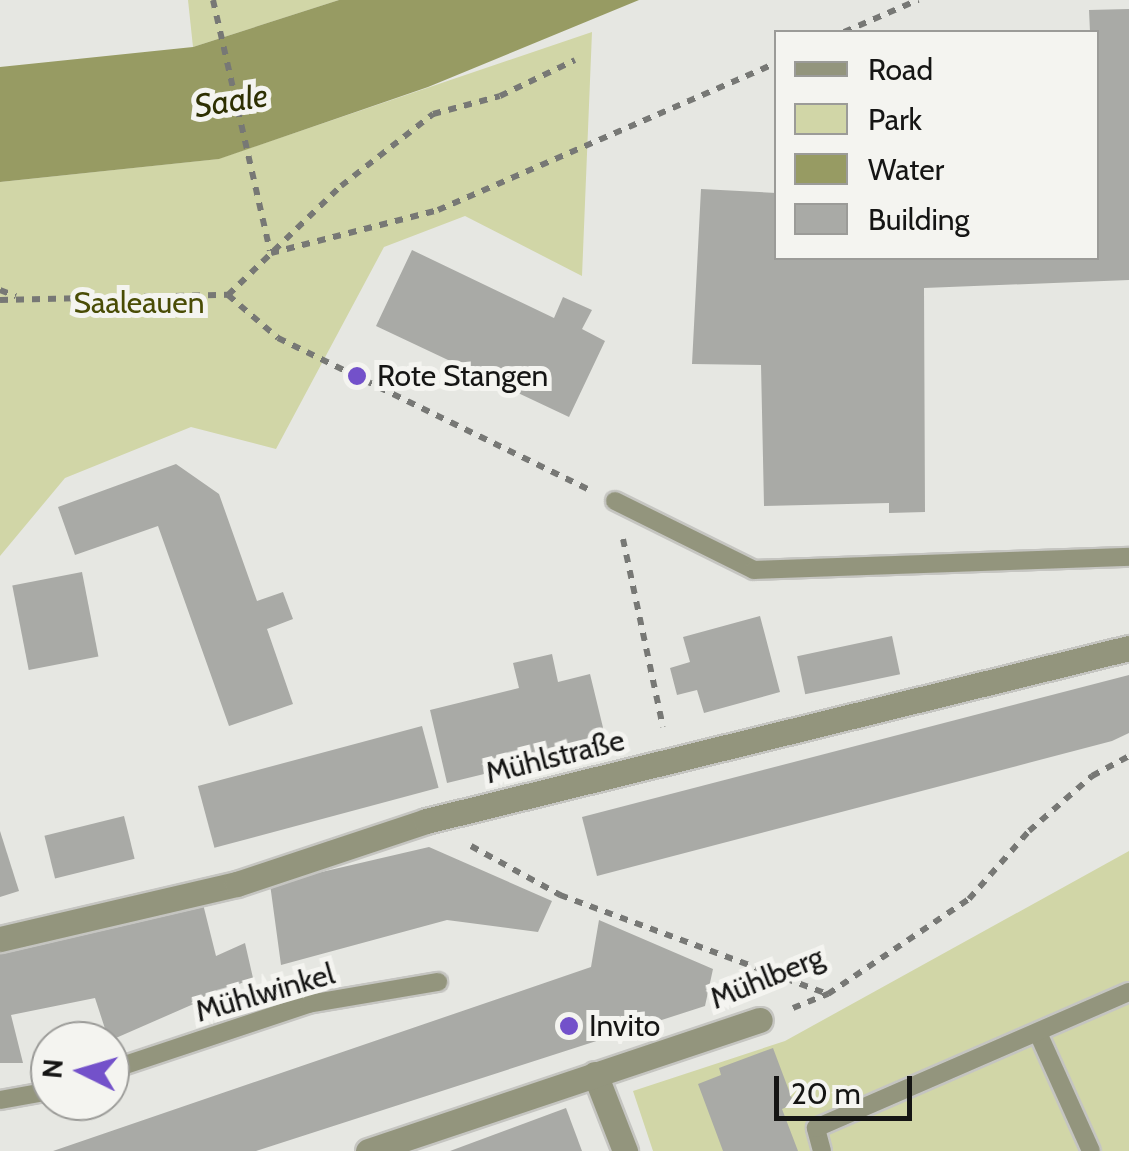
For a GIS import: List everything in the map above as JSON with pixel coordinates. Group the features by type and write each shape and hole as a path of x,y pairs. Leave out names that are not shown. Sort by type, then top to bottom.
{"street":[{"name":"Mühlstraße","path":"0,939 238,884 426,821 1129,648"},
{"name":"Mühlberg","path":"368,1151 760,1020"},
{"path":"595,1074 625,1151"}],"lane":[{"path":"614,501 754,570 1129,557"},
{"name":"Mühlwinkel","path":"130,1063 308,1004 438,982"},
{"path":"822,1151 816,1128 1129,992"},
{"path":"1038,1033 1091,1151"},
{"path":"0,1100 30,1095"}],"path":[{"path":"849,30 918,0"},
{"path":"214,4 270,253"},
{"path":"228,295 340,186 433,114 500,96 574,60"},
{"path":"270,253 438,210 774,64"},
{"path":"0,290 22,298"},
{"path":"0,300 228,295 278,338 614,501 670,762"},
{"name":"Mühlberg","path":"760,1020 828,994 968,898 1030,830 1092,776 1129,756"},
{"path":"426,821 560,895 828,994"}],"green space":[{"path":"188,0 339,0 193,47"},
{"name":"Saaleauen","path":"592,32 582,276 465,216 384,247 276,449 191,427 65,478 0,556 0,182 218,159"},
{"path":"1129,851 1129,1151 653,1151 633,1091 785,1041"}],"water":[{"name":"Saale","path":"339,0 639,0 428,87 219,159 0,182 0,67 193,47"}],"building":[{"path":"1129,9 1129,280 924,288 925,512 889,513 889,503 764,506 761,365 692,364 701,189 774,193 774,260 1099,260 1099,30 1090,30 1089,10"},
{"path":"412,250 554,318 563,297 592,310 582,329 605,341 569,417 376,326"},
{"path":"176,464 219,494 257,601 283,592 293,619 267,629 293,704 229,726 158,526 75,555 58,507"},
{"path":"82,572 98,656 29,670 12,586"},
{"path":"760,616 780,692 704,713 697,690 677,695 670,668 690,662 683,637"},
{"path":"892,636 900,674 805,694 797,656"},
{"path":"552,654 558,682 590,674 607,744 447,783 430,710 519,688 513,663"},
{"path":"1129,675 1129,733 1112,741 597,876 582,817"},
{"path":"422,726 439,788 214,848 198,786"},
{"path":"124,816 135,859 55,879 44,836"},
{"path":"0,831 19,891 0,897"},
{"path":"429,847 552,901 538,932 447,920 281,965 270,884"},
{"path":"202,900 216,956 245,943 253,978 130,1032 130,1021 102,1021 95,998 11,1015 23,1063 0,1063 0,951"},
{"path":"599,920 713,969 705,1006 256,1151 53,1151 591,967"},
{"path":"773,1048 794,1104 782,1109 798,1151 723,1151 698,1084 721,1075 719,1068"},
{"path":"566,1108 582,1151 450,1151"}],"place":[{"name":"Rote Stangen","path":"357,376"},
{"name":"Invito","path":"569,1026"}]}
